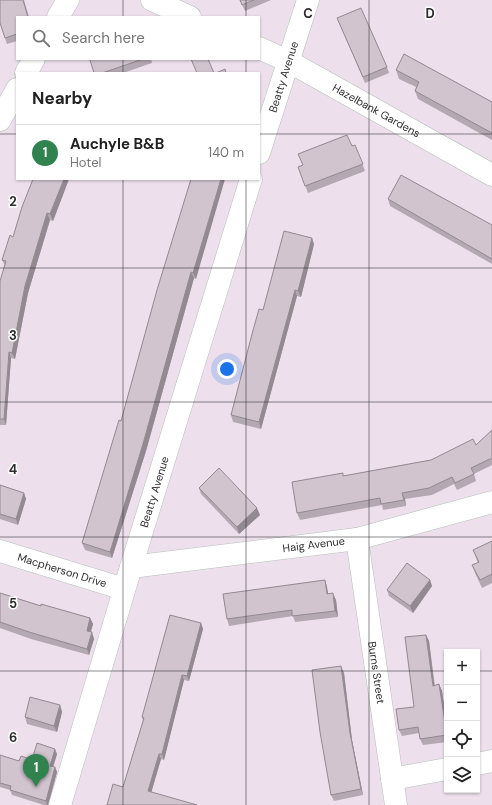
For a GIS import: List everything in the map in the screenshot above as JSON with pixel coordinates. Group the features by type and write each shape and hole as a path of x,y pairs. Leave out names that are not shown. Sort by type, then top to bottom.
{"street":[{"path":"59,16 68,0"},
{"path":"152,0 188,16"},
{"name":"Beatty Avenue","path":"260,151 308,0"},
{"name":"Hazelbank Gardens","path":"260,48 288,61 492,175"},
{"path":"27,72 33,60"},
{"path":"0,120 16,91"},
{"name":"Beatty Avenue","path":"60,805 124,589 251,180"},
{"name":"Haig Avenue","path":"131,567 357,539 492,502"},
{"name":"Burns Street","path":"357,539 396,805"},
{"name":"Macpherson Drive","path":"0,551 124,589"},
{"path":"480,763 492,761"},
{"path":"392,779 444,770"}],"building":[{"path":"0,0 23,0 28,16 16,16 16,34 5,38 0,23"},
{"path":"240,0 254,0 242,5"},
{"path":"361,8 387,67 363,77 337,18"},
{"path":"404,54 492,102 492,133 415,91 419,82 396,70"},
{"path":"90,60 140,60 105,72 94,72"},
{"path":"191,60 208,60 214,72 197,72"},
{"path":"225,69 226,72 218,72"},
{"path":"347,135 352,146 355,145 363,164 305,186 298,167 303,165 298,154"},
{"path":"401,175 492,225 492,259 388,199"},
{"path":"33,180 64,180 50,214 47,213 25,286 12,353 9,352 4,419 0,419 0,281 6,261 2,260 10,235 13,237 22,207"},
{"path":"191,180 221,180 193,273 191,272 143,444 110,552 82,543 119,420 121,421 157,290"},
{"path":"284,231 312,238 298,291 295,290 259,422 231,415 259,309 263,310"},
{"path":"492,430 492,458 471,468 474,474 455,483 452,477 429,488 402,493 404,500 381,504 380,498 297,513 292,482 343,473 343,476 431,460 473,439 476,445"},
{"path":"219,468 257,508 237,527 199,488"},
{"path":"0,485 24,493 16,519 0,514"},
{"path":"492,541 492,574 480,580 472,565 479,562 473,550"},
{"path":"407,563 430,580 410,606 387,590"},
{"path":"325,580 327,594 333,593 335,611 292,616 292,610 227,619 223,594"},
{"path":"0,593 41,606 41,604 90,618 87,631 92,632 87,649 0,622"},
{"path":"170,615 201,623 187,676 182,675 162,754 159,754 148,791 197,805 107,805 113,784 123,787 144,718 142,717"},
{"path":"426,635 433,686 439,684 444,716 444,735 420,739 418,727 399,730 396,709 414,707 405,637"},
{"path":"341,666 350,733 361,789 331,795 320,732 312,670"},
{"path":"30,697 60,705 54,726 25,717"},
{"path":"37,743 55,749 50,766 55,767 46,801 10,790 11,786 0,783 0,755 19,761 21,756 32,760"}],"place":[{"name":"Auchyle B&B","path":"36,787"}]}
